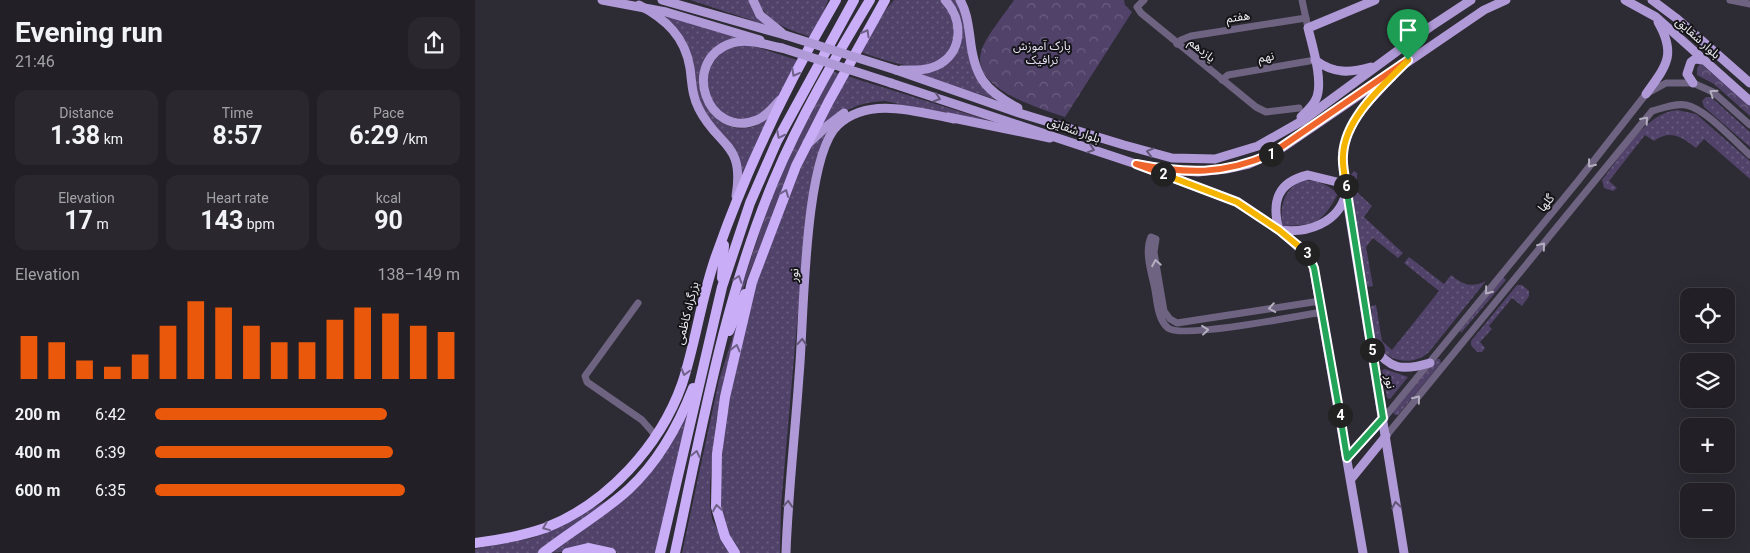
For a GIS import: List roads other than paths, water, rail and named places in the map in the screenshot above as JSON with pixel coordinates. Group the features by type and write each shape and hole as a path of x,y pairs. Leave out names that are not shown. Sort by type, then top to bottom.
{"highway":[{"name":"بزرگراه کاظمی","path":"475,543 529,533 570,515 606,490 630,469 656,436 681,385 705,290 755,156 780,100 836,0"},
{"path":"660,553 722,287 750,203 777,141 854,0"},
{"path":"675,553 719,352 736,287 773,180 828,71 869,0"},
{"path":"735,553 725,537 716,507 717,454 725,397 753,282 772,226 805,148 885,0"},
{"path":"722,287 725,234"},
{"path":"719,352 753,282"},
{"path":"543,553 615,501 631,487 679,421 708,345"},
{"path":"570,515 588,509 611,496 645,469"},
{"path":"567,553 588,548 611,553"}],"main road":[{"name":"بلوار شقایق","path":"602,0 639,5 741,32 781,48 1047,133 1136,164 1198,172 1226,170 1249,164 1276,152 1408,60 1484,10 1506,0"},
{"name":"بلوار شقایق","path":"662,0 785,35 896,70 1039,119 1172,158 1215,159 1258,146 1289,129 1471,0"},
{"path":"753,0 760,15 785,35"},
{"path":"830,11 832,0"},
{"path":"876,15 891,0"},
{"path":"896,70 925,70 942,63 950,56 959,32 954,10 945,0"},
{"path":"960,0 967,17 973,63 981,80 998,97 1039,119"},
{"path":"1289,129 1316,99 1319,84 1307,28 1375,0"},
{"name":"بلوار شقایق","path":"1625,0 1656,17 1750,101"},
{"name":"بلوار شقایق","path":"1652,0 1676,18 1750,83"},
{"path":"639,5 664,20 682,42 690,68 693,96 699,111 728,144 734,157 738,182 734,209"},
{"path":"1646,94 1663,71 1669,57 1667,42 1656,17"},
{"path":"780,100 769,112 756,120 731,121 711,108 705,97 703,84 704,72 710,58 721,48 734,42 749,42 781,48"},
{"path":"1693,83 1687,74 1689,66 1695,59 1704,60"},
{"path":"1315,60 1324,66 1342,72 1379,64"},
{"name":"نور","path":"1404,553 1346,189 1343,155 1347,136 1367,104 1408,60"},
{"path":"805,148 836,118 850,110 869,104 895,104 954,119 1064,140"},
{"name":"نور","path":"786,553 807,237 816,177 824,149 831,133 839,124 853,115 868,109 896,109 954,119"},
{"path":"1136,164 1237,202 1279,230 1311,259 1322,312 1363,553"},
{"path":"1308,175 1320,176 1337,182 1346,189 1344,204 1319,226 1299,231 1279,230 1276,204 1282,188 1292,180 1308,175"},
{"path":"1371,344 1384,361 1392,365 1411,368 1430,363"},
{"path":"1347,458 1383,418"},
{"path":"1351,479 1386,436"}],"street":[{"name":"یازدهم","path":"1144,0 1137,7 1177,44 1256,107 1266,112 1299,108"},
{"path":"1303,0 1307,28"},
{"path":"1730,1 1750,4"},
{"name":"هفتم","path":"1177,44 1191,36 1306,18"},
{"name":"نهم","path":"1222,80 1228,75 1315,60"},
{"path":"1732,67 1750,77"},
{"name":"گلها","path":"1383,418 1578,181 1646,94 1666,83 1693,83 1713,92 1750,125"},
{"name":"گلها","path":"1386,436 1648,115 1671,105 1686,105 1700,110 1750,155"},
{"path":"1578,181 1588,189"},
{"path":"1548,217 1558,226"},
{"path":"1320,301 1177,323 1170,319 1164,311 1154,252 1156,240 1151,237 1149,242 1148,253 1159,311 1163,323 1169,330 1177,332 1205,330 1322,312"},
{"path":"1513,261 1522,270"},
{"path":"638,303 585,376 587,382 642,420 656,436"}],"park label":[{"name":"پارک آموزش ترافیک","path":"1042,53"}]}
